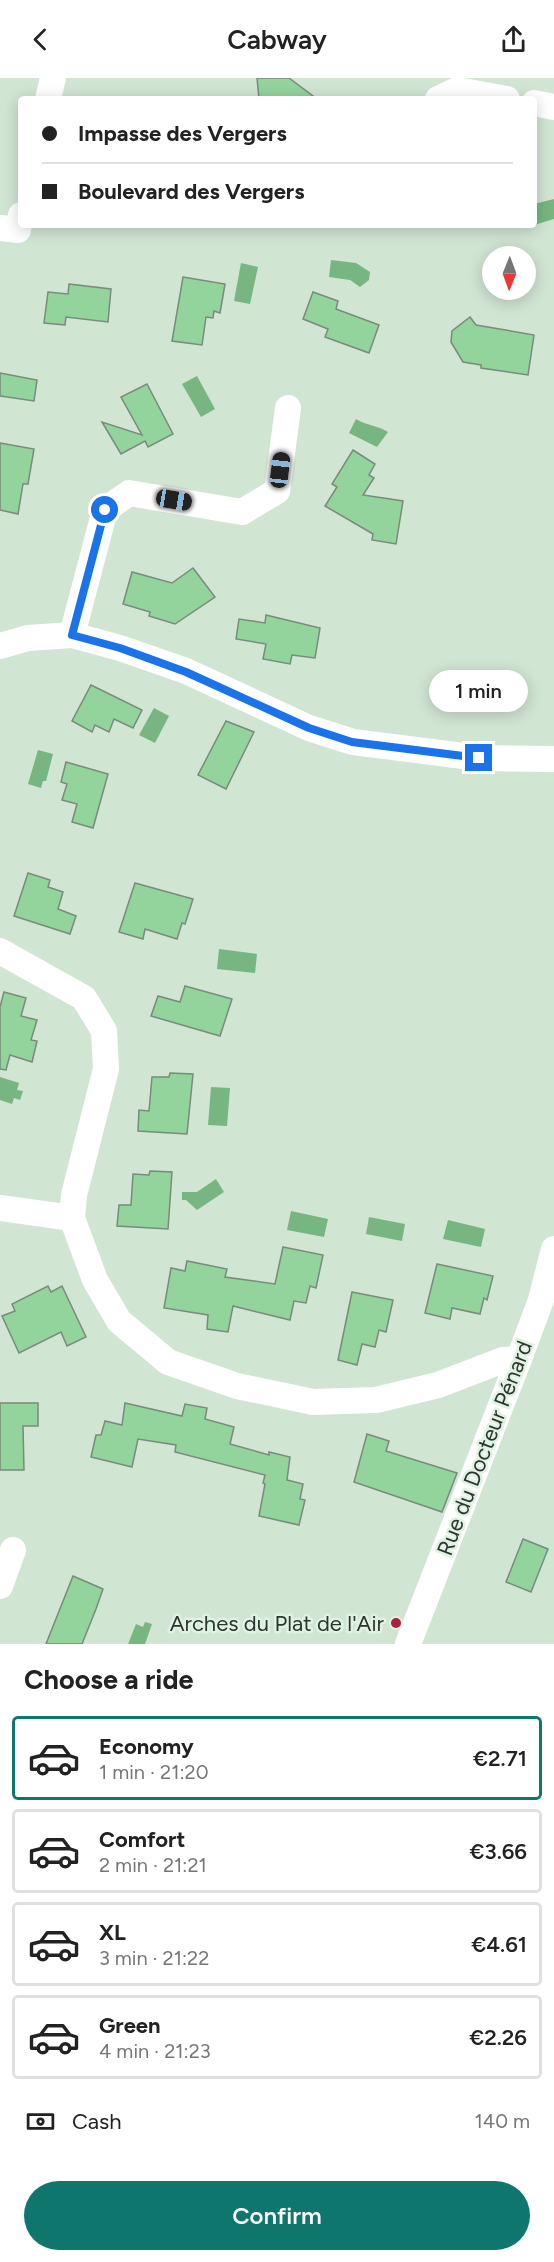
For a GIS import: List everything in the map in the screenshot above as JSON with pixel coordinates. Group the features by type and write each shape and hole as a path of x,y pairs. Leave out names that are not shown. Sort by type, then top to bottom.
{"street":[{"path":"49,96 53,78"},
{"path":"444,96 457,90 490,96"},
{"path":"537,104 554,107"},
{"path":"0,228 18,230 18,228"},
{"path":"72,635 105,510 129,493 242,512 277,491 288,408"},
{"path":"0,646 28,638 72,635 120,648 186,672 309,728 352,742 479,758 554,759"},
{"path":"0,951 84,998 104,1031 106,1069 74,1195 72,1218 95,1280 119,1320 168,1362 237,1386 313,1402 376,1400 438,1385 502,1360 519,1359"},
{"path":"0,1208 72,1218"},
{"name":"Rue du Docteur Pénard","path":"408,1644 541,1300 554,1249"},
{"path":"0,1586 13,1550"}],"shaded area":[{"path":"554,199 554,219 537,224 537,203"},
{"path":"331,260 356,263 370,272 369,280 360,287 350,280 329,277"},
{"path":"241,263 258,267 250,304 234,301"},
{"path":"197,376 215,409 201,417 182,384"},
{"path":"356,419 388,432 377,447 349,433"},
{"path":"154,708 169,716 155,743 139,735"},
{"path":"38,750 53,754 46,781 43,781 41,788 28,784"},
{"path":"219,949 257,954 255,973 217,969"},
{"path":"0,1077 19,1083 17,1090 23,1091 20,1100 14,1098 12,1104 0,1100"},
{"path":"211,1087 230,1088 227,1126 208,1125"},
{"path":"216,1179 224,1192 197,1210 186,1200 182,1200 182,1192 197,1192"},
{"path":"291,1211 328,1219 324,1237 287,1230"},
{"path":"369,1217 405,1224 402,1241 366,1234"},
{"path":"448,1220 485,1229 481,1247 443,1239"},
{"path":"145,1622 152,1624 145,1644 128,1644 136,1624 143,1627"}],"building":[{"path":"257,78 289,78 313,96 259,96"},
{"path":"183,277 225,284 220,313 214,311 213,318 206,317 202,345 172,341"},
{"path":"69,284 111,289 108,322 66,317 65,325 44,323 48,292 68,294"},
{"path":"313,292 338,301 336,309 379,325 369,353 325,337 328,329 303,319"},
{"path":"470,317 476,325 534,335 528,375 481,368 481,365 463,362 451,342 452,331"},
{"path":"0,373 37,380 34,401 0,396"},
{"path":"147,384 173,434 148,447 145,441 121,454 102,422 142,435 121,397"},
{"path":"0,443 34,449 28,484 23,484 18,514 0,510"},
{"path":"353,450 375,464 369,475 374,478 363,495 403,501 396,544 372,540 373,534 325,506 337,487 332,484"},
{"path":"193,568 215,597 175,624 149,616 150,612 123,604 132,572 172,583"},
{"path":"266,615 320,628 315,658 292,655 290,664 263,659 266,644 236,639 239,619 265,623"},
{"path":"91,685 142,710 133,728 114,719 109,732 95,725 92,732 72,721"},
{"path":"226,721 254,732 226,789 198,775"},
{"path":"66,762 108,774 93,828 72,822 77,804 62,800 67,784 61,782"},
{"path":"28,873 50,880 48,887 63,892 58,909 76,916 70,934 14,916"},
{"path":"135,883 193,899 185,924 182,923 177,939 145,929 143,939 119,932"},
{"path":"185,986 232,999 220,1036 151,1016 158,996 180,1002"},
{"path":"4,992 26,998 21,1016 37,1020 31,1040 37,1041 32,1062 10,1055 6,1070 0,1069 0,1007"},
{"path":"170,1073 193,1074 187,1134 138,1131 139,1110 149,1111 152,1077 169,1077"},
{"path":"150,1171 172,1172 168,1229 117,1226 119,1205 131,1205 133,1174 149,1175"},
{"path":"283,1247 323,1255 316,1288 310,1286 306,1303 294,1301 290,1320 233,1306 228,1332 207,1329 208,1315 164,1308 171,1268 185,1271 187,1261 227,1269 225,1277 275,1284"},
{"path":"437,1264 493,1276 487,1300 484,1298 480,1314 452,1308 450,1319 425,1313"},
{"path":"48,1286 51,1292 62,1286 86,1337 67,1346 61,1332 19,1353 2,1316 15,1311 12,1304"},
{"path":"352,1292 393,1300 386,1332 379,1330 375,1347 362,1344 357,1365 338,1360"},
{"path":"0,1403 38,1403 38,1426 23,1426 24,1470 0,1470"},
{"path":"125,1403 182,1416 185,1404 207,1408 205,1419 234,1427 230,1444 269,1455 269,1452 290,1457 287,1480 303,1484 300,1499 305,1500 299,1525 259,1516 265,1475 175,1452 176,1445 138,1439 132,1467 91,1457 96,1435 101,1435 105,1421 122,1425"},
{"path":"367,1434 389,1441 386,1451 457,1473 442,1512 354,1482"},
{"path":"523,1539 548,1549 531,1592 506,1582"},
{"path":"73,1576 103,1589 96,1609 82,1644 46,1644"}],"place":[{"name":"Arches du Plat de l'Air","path":"396,1623"}],"route":[{"path":"105,510 72,635 120,648 186,672 309,728 352,742 479,758"}]}
